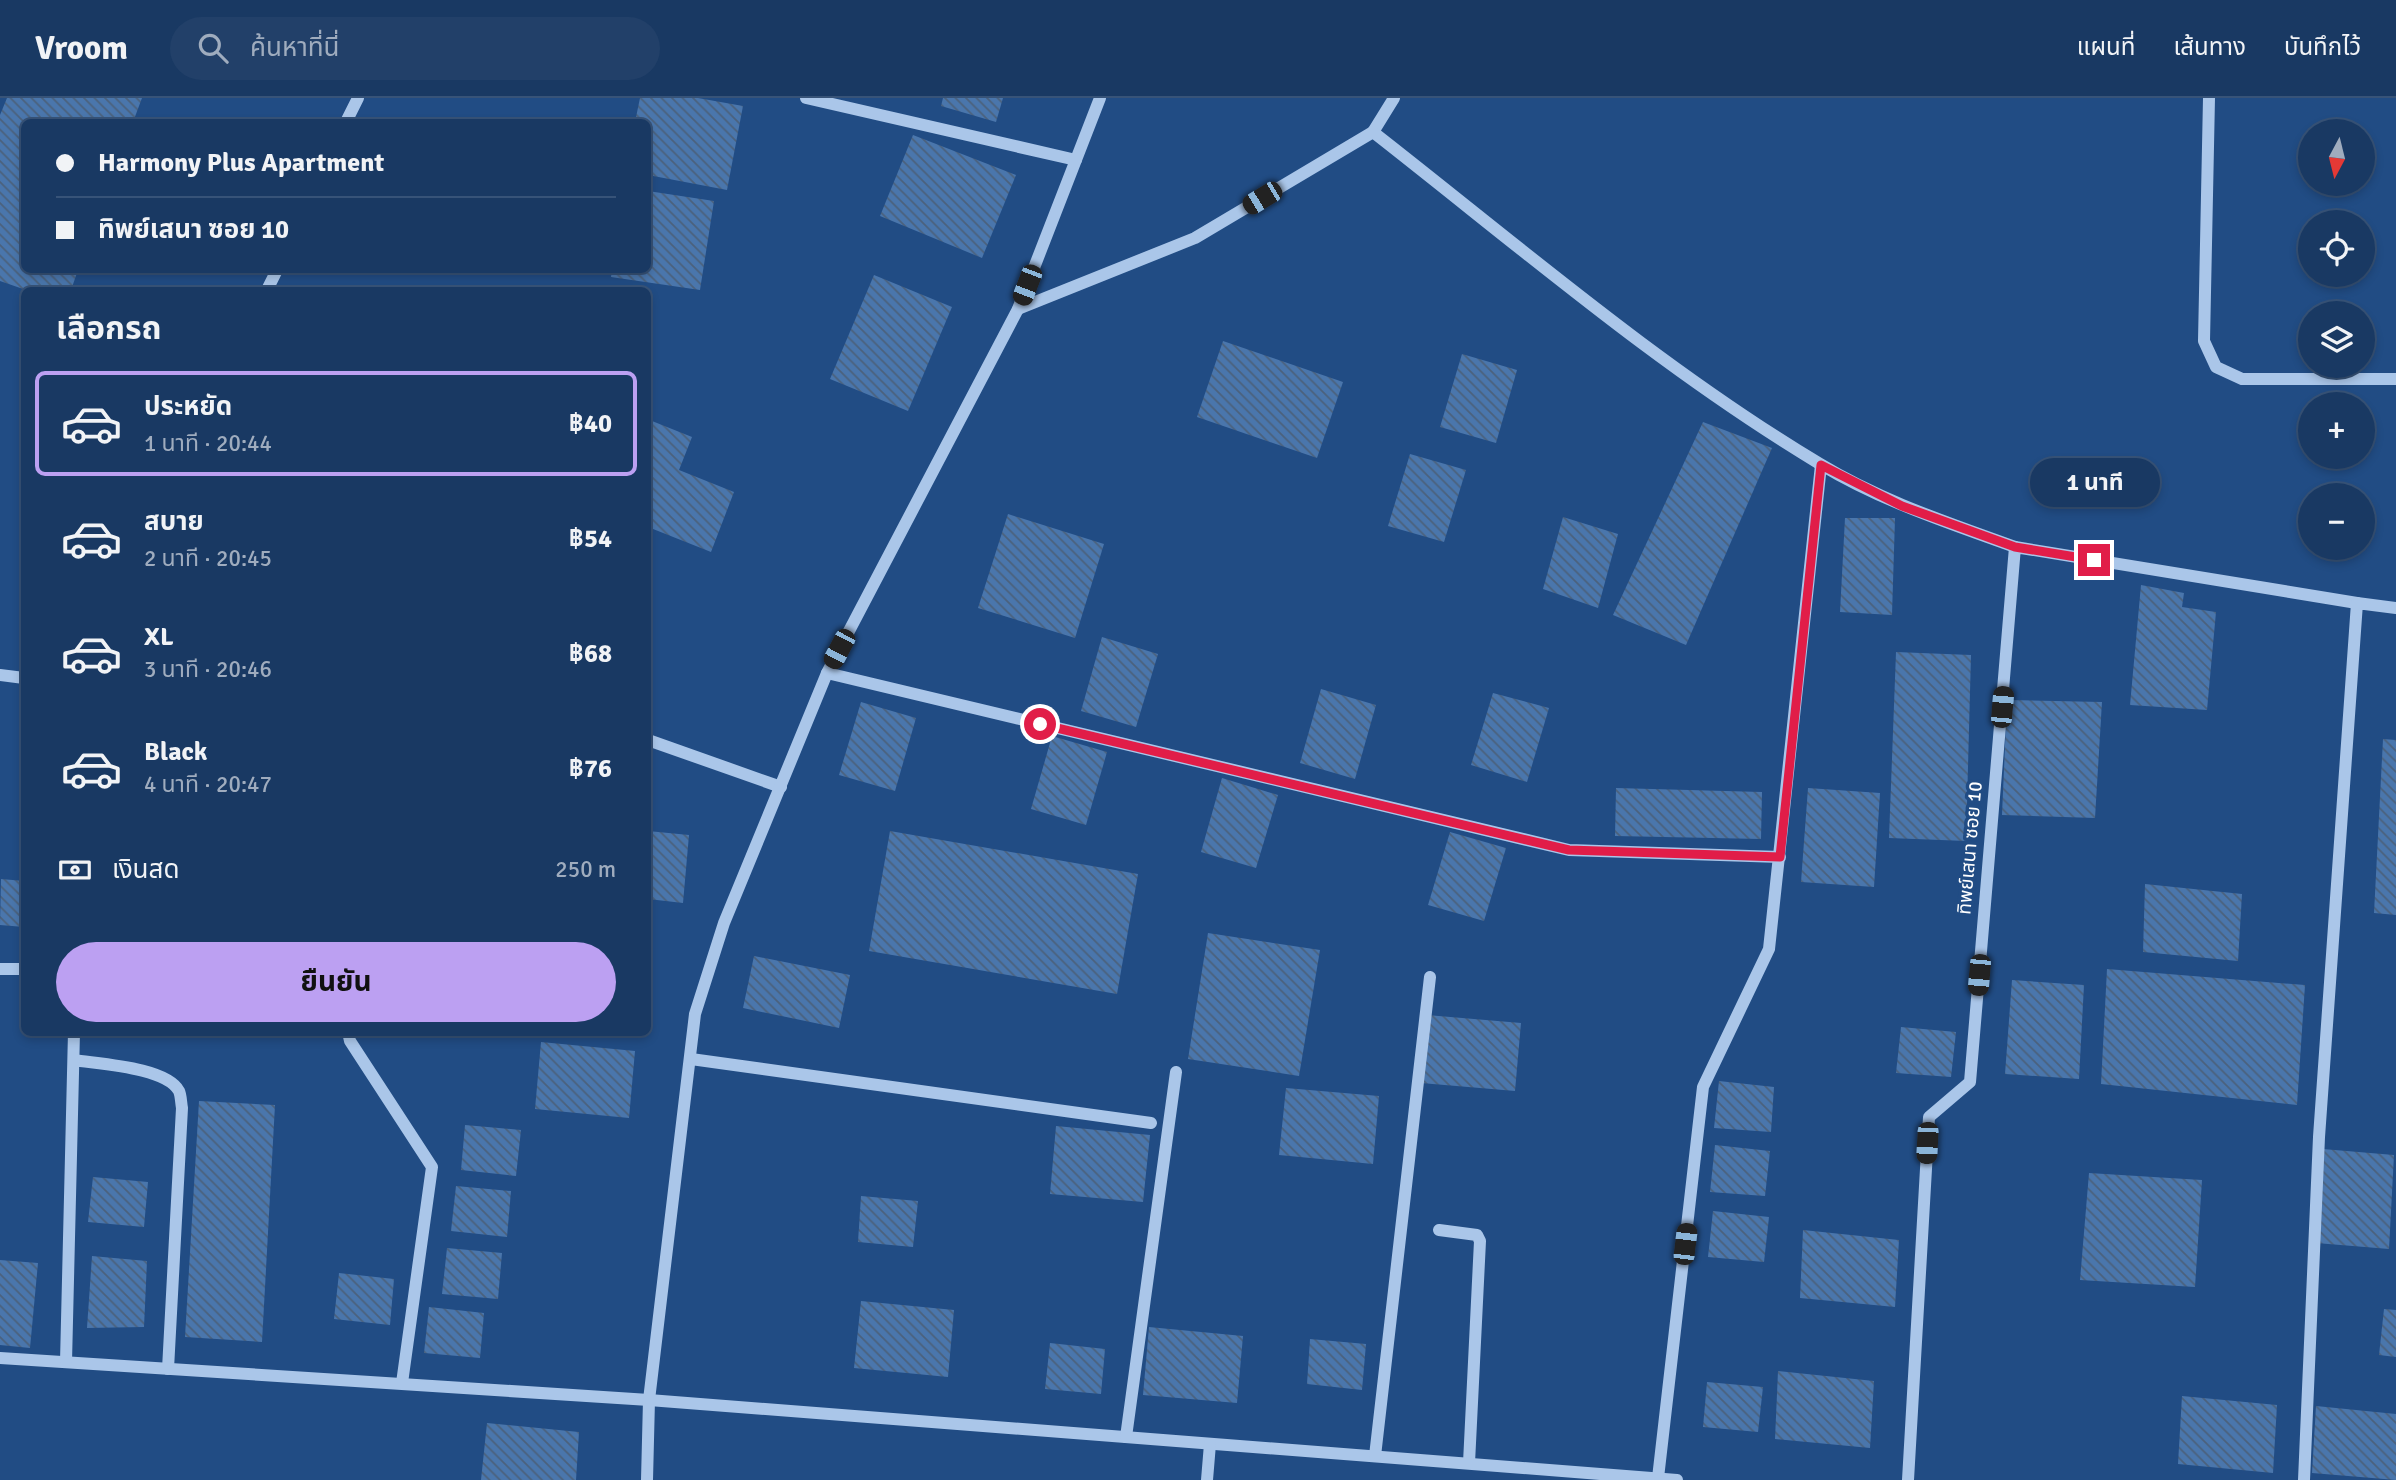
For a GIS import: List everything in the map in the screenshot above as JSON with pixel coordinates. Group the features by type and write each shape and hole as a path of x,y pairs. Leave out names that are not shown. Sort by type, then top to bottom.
{"street":[{"path":"348,119 358,98"},
{"path":"806,98 1076,160"},
{"path":"647,1480 649,1400 695,1014 724,923 827,673 1018,309 1100,98"},
{"path":"1018,309 1195,238 1373,132 1394,98"},
{"path":"2209,98 2204,341 2216,367 2242,379 2396,379"},
{"path":"1373,132 1619,329 1821,465 1902,506 2015,547 2396,608"},
{"path":"1658,1478 1703,1087 1769,948 1821,465"},
{"name":"ทิพย์เสนา ซอย 10","path":"1908,1480 1928,1116 1970,1082 2015,547"},
{"path":"2304,1480 2319,1137 2357,603"},
{"path":"827,673 1569,850 1780,857"},
{"path":"0,675 21,678"},
{"path":"651,741 782,787"},
{"path":"0,969 21,969"},
{"path":"1375,1457 1430,977"},
{"path":"66,1362 74,1036"},
{"path":"349,1036 432,1167 402,1383"},
{"path":"691,1059 1151,1123"},
{"path":"74,1060 135,1069 164,1079 178,1090 182,1108 168,1369"},
{"path":"1126,1437 1176,1072"},
{"path":"1439,1230 1477,1235 1481,1249 1469,1463"},
{"path":"0,1358 649,1400 1677,1480"},
{"path":"1207,1480 1210,1444"}],"building":[{"path":"7,98 142,98 134,119 21,119 21,273 77,273 72,287 21,288 0,281 0,115"},
{"path":"640,98 698,98 743,106 727,190 651,176 651,119 636,119"},
{"path":"943,98 1003,98 996,122 941,106"},
{"path":"913,135 1016,175 982,258 880,216"},
{"path":"651,191 714,201 700,290 611,277 612,273 651,273"},
{"path":"874,275 952,307 908,411 830,379"},
{"path":"1223,341 1343,382 1317,458 1197,417"},
{"path":"1462,354 1517,370 1496,443 1440,427"},
{"path":"652,421 692,437 679,470 734,492 711,552 651,528"},
{"path":"1703,422 1772,448 1686,645 1613,615"},
{"path":"1410,454 1466,470 1444,542 1388,526"},
{"path":"1008,514 1104,544 1075,638 978,608"},
{"path":"1563,517 1618,534 1598,608 1543,589"},
{"path":"1845,518 1895,518 1892,615 1840,612"},
{"path":"2141,585 2184,593 2182,607 2216,612 2207,710 2130,705"},
{"path":"1102,637 1158,654 1136,727 1081,711"},
{"path":"1896,652 1971,655 1966,841 1889,838"},
{"path":"1321,689 1376,705 1355,779 1300,763"},
{"path":"1493,693 1549,708 1527,782 1471,765"},
{"path":"2007,700 2102,702 2095,818 2002,815"},
{"path":"861,702 916,718 895,791 839,775"},
{"path":"1052,736 1107,752 1086,825 1031,809"},
{"path":"2383,739 2396,740 2396,915 2374,913"},
{"path":"1222,778 1278,795 1256,868 1201,852"},
{"path":"1616,788 1762,792 1761,839 1615,836"},
{"path":"1808,788 1880,793 1874,887 1801,882"},
{"path":"651,831 689,835 683,903 651,899"},
{"path":"890,831 1138,874 1117,994 869,951"},
{"path":"1450,832 1506,848 1484,921 1428,905"},
{"path":"1,879 21,881 21,927 0,925"},
{"path":"2145,884 2242,894 2238,961 2143,952"},
{"path":"1208,933 1320,950 1299,1076 1188,1059"},
{"path":"754,956 850,975 839,1028 743,1008"},
{"path":"2107,969 2305,985 2297,1105 2101,1084"},
{"path":"2012,980 2084,985 2079,1079 2005,1074"},
{"path":"1427,1015 1521,1023 1515,1091 1421,1083"},
{"path":"1901,1027 1956,1032 1951,1077 1896,1073"},
{"path":"541,1042 635,1051 629,1118 535,1109"},
{"path":"1719,1081 1774,1087 1771,1132 1714,1128"},
{"path":"1286,1088 1379,1096 1373,1164 1279,1155"},
{"path":"199,1101 275,1105 262,1342 185,1337"},
{"path":"465,1125 521,1130 516,1176 461,1170"},
{"path":"1056,1126 1150,1135 1143,1202 1050,1194"},
{"path":"1715,1145 1770,1151 1765,1196 1710,1192"},
{"path":"2323,1149 2394,1155 2389,1249 2316,1243"},
{"path":"2089,1173 2202,1180 2195,1287 2080,1280"},
{"path":"93,1177 148,1182 144,1227 88,1222"},
{"path":"456,1186 511,1191 507,1237 451,1231"},
{"path":"861,1196 918,1201 913,1247 858,1242"},
{"path":"1713,1211 1769,1217 1764,1262 1708,1257"},
{"path":"1803,1230 1899,1240 1895,1307 1800,1298"},
{"path":"447,1248 502,1253 498,1299 442,1294"},
{"path":"92,1256 147,1261 144,1327 87,1328"},
{"path":"0,1260 38,1263 30,1348 0,1345"},
{"path":"339,1273 394,1279 390,1325 334,1319"},
{"path":"861,1301 954,1310 948,1377 854,1368"},
{"path":"429,1307 484,1313 480,1358 424,1353"},
{"path":"2384,1309 2396,1310 2396,1357 2379,1355"},
{"path":"1149,1327 1243,1336 1237,1403 1143,1395"},
{"path":"1310,1339 1366,1344 1362,1390 1307,1384"},
{"path":"1050,1343 1105,1349 1101,1394 1045,1389"},
{"path":"1778,1371 1874,1381 1870,1448 1775,1439"},
{"path":"1707,1382 1763,1387 1758,1432 1703,1427"},
{"path":"2182,1396 2277,1405 2273,1473 2178,1464"},
{"path":"2316,1406 2396,1414 2396,1480 2312,1473"},
{"path":"487,1423 579,1432 576,1480 481,1480"}],"route":[{"path":"1040,724 1569,850 1780,857 1821,465 1902,506 2015,547 2094,560"}]}
